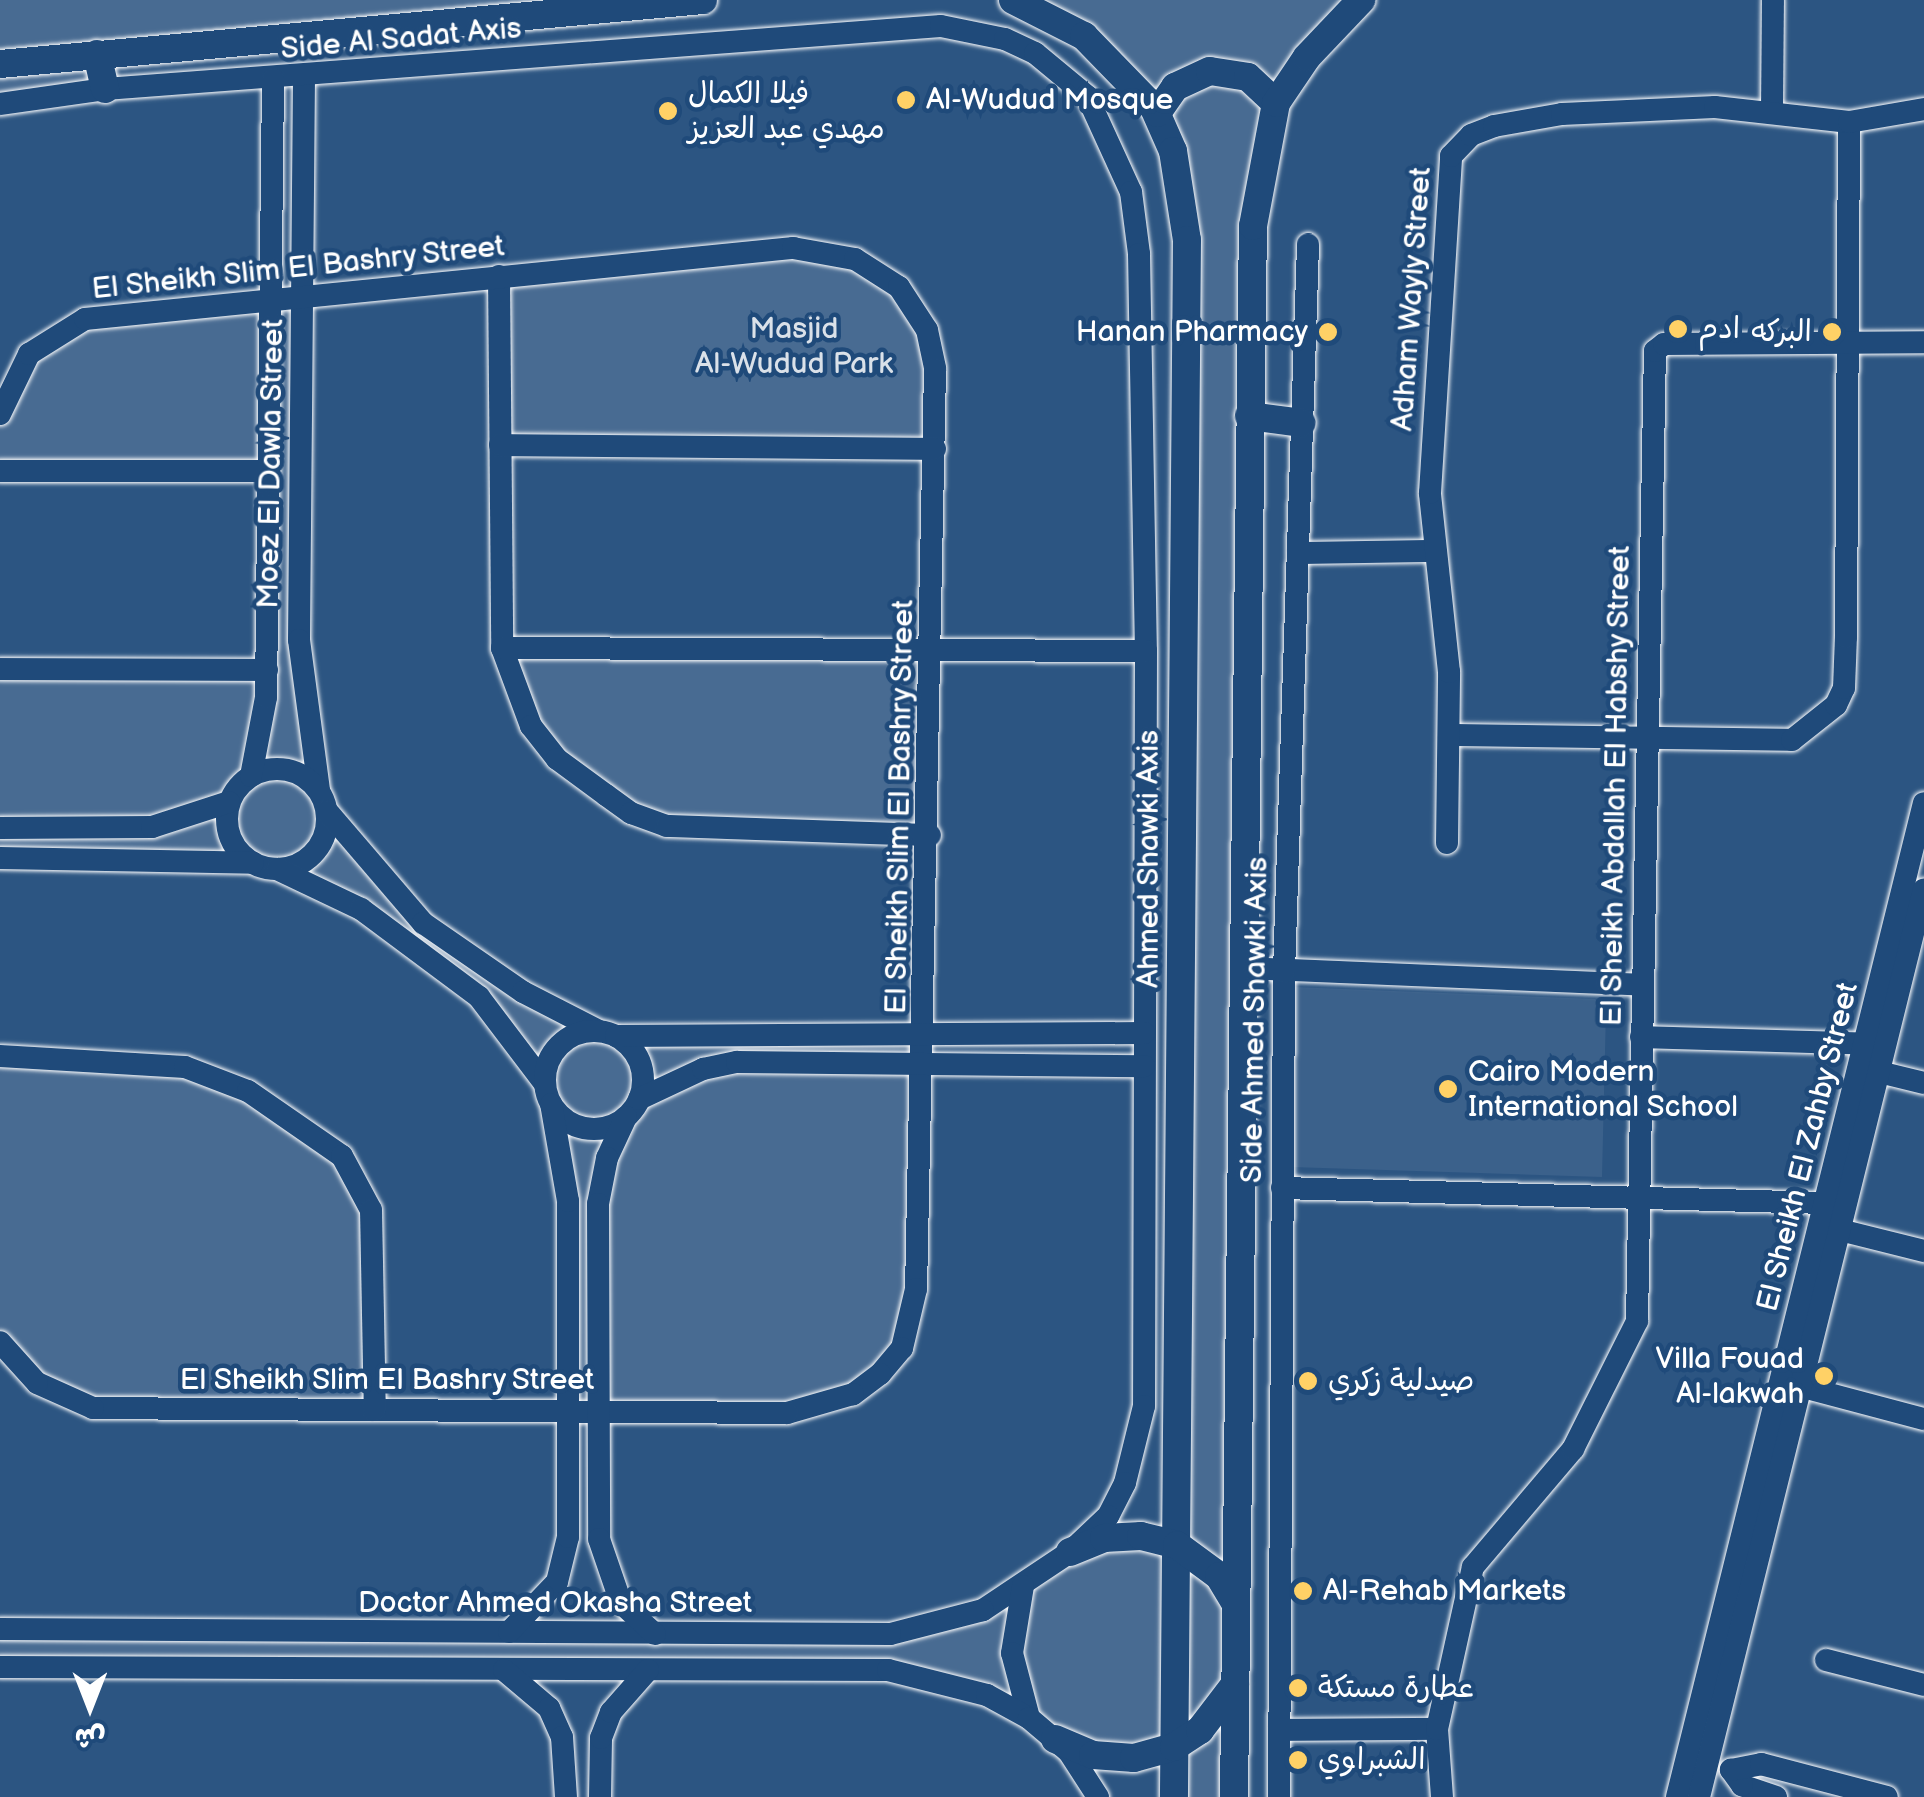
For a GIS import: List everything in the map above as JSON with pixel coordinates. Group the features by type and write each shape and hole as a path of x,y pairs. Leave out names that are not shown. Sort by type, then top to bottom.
{"main road":[{"path":"0,64 702,0"},
{"name":"Ahmed Shawki Axis","path":"1013,0 1104,52 1157,114 1184,206 1189,305 1174,1797"},
{"path":"1234,1797 1253,226 1276,103 1307,57 1361,0"},
{"path":"97,54 105,89"},
{"path":"1157,114 1175,87 1210,71 1248,77 1276,103"},
{"path":"1248,416 1302,423"},
{"path":"1077,1546 1122,1537 1177,1545 1219,1576 1238,1615"},
{"path":"1062,1745 1093,1755 1134,1758 1174,1747 1222,1708 1236,1681 1238,1654"}],"street":[{"path":"1772,0 1772,110"},
{"name":"Side Al Sadat Axis","path":"0,104 105,89 304,77 940,26 1020,46 1062,71 1086,96 1120,158 1137,223 1146,651"},
{"name":"Moez El Dawla Street","path":"304,77 298,640 323,801"},
{"name":"Moez El Dawla Street","path":"251,776 267,670 272,79"},
{"name":"Adham Wayly Street","path":"1447,844 1446,633 1432,552 1447,169 1460,143 1494,126 1630,107 1772,110 1849,122 1924,109"},
{"path":"1449,735 1792,740 1836,705 1844,688 1846,637 1851,343 1849,122"},
{"name":"Side Ahmed Shawki Axis","path":"1279,1797 1284,972 1308,244"},
{"name":"El Sheikh Slim El Bashry Street","path":"0,414 10,381 55,332 118,314 793,248 855,260 899,287 927,330 935,369 926,1033 914,1318 902,1348 880,1374 853,1394 787,1412 93,1408 37,1383 0,1342"},
{"path":"499,276 502,648 531,726 556,758 631,814 706,829 930,836"},
{"name":"El Sheikh Abdallah El Habshy Street","path":"1442,1797 1438,1729 1473,1567 1574,1449 1637,1321 1643,1198 1641,985 1655,351 1664,344 1924,342"},
{"path":"500,445 935,449"},
{"path":"0,471 269,472"},
{"path":"1298,554 1432,552"},
{"path":"502,648 1146,651 1144,1406 1125,1483 1108,1516 1077,1546"},
{"path":"0,669 267,670"},
{"path":"0,828 152,826 230,802 251,776 288,770 323,801 423,923 523,992 608,1034 637,1056 633,1108 607,1158 598,1204 602,1562 621,1604 655,1634"},
{"path":"277,869 294,866 321,845 323,801"},
{"path":"230,802 230,837 253,863"},
{"name":"El Sheikh El Zahby Street","path":"1699,1797 1879,1072 1875,1044 1924,802"},
{"path":"0,858 253,863 277,869 362,908 480,997 562,1117 594,1129 633,1108 669,1081 737,1062 1144,1066"},
{"name":"El Sheikh El Zahby Street","path":"1677,1797 1825,1203 1924,890"},
{"path":"1243,968 1641,985"},
{"path":"509,1632 545,1602 565,1560 567,1189 548,1094 560,1044 608,1034 1144,1034"},
{"path":"1641,1037 1875,1044"},
{"path":"0,1056 151,1062 201,1072 248,1091 342,1156 371,1210 375,1410"},
{"path":"1879,1072 1924,1083"},
{"path":"1282,1188 1825,1203"},
{"path":"1840,1230 1924,1251"},
{"path":"1799,1386 1924,1419"},
{"name":"Doctor Ahmed Okasha Street","path":"3,1628 826,1635 938,1626 1024,1586 1077,1546"},
{"path":"1024,1586 1012,1653 1030,1718"},
{"path":"212,1667 213,1630"},
{"path":"826,1635 826,1670"},
{"path":"1826,1660 1924,1685"},
{"path":"3,1668 826,1670 942,1680 1030,1718 1062,1745 1098,1797"},
{"path":"501,1668 549,1708 562,1737 566,1797"},
{"path":"600,1797 602,1738 611,1712 648,1670"},
{"path":"1280,1730 1438,1729"},
{"path":"1776,1797 1742,1785 1730,1770 1761,1764 1887,1797"}],"shaded area":[{"name":"Cairo Modern International School","path":"1293,987 1595,999 1606,1010 1602,1177 1291,1167"}],"green space":[{"path":"0,0 703,0 98,54 105,89 0,104"},
{"path":"1013,0 1361,0 1307,57 1265,152 1234,1797 1174,1797 1174,1748 1134,1758 942,1680 0,1670 0,1625 938,1627 1070,1552 1177,1545 1187,240 1139,87"},
{"name":"Masjid Al-Wudud Park","path":"824,250 916,307 935,449 500,445 499,276"},
{"path":"303,294 299,640 319,790 327,811 387,887 600,1031 926,1033 902,1348 821,1407 568,1411 566,1177 545,1084 433,961 277,869 253,863 0,858 0,669 267,670 269,472 0,471 0,414 55,332"},
{"path":"502,648 934,650 930,835 667,826 557,759"},
{"path":"0,1056 218,1076 360,1181 375,1410 63,1399 0,1342"}],"place":[{"name":"Al-Wudud Mosque","path":"906,100"},
{"name":"فيلا الكمال مهدي عبد العزيز","path":"668,111"},
{"name":"ادم","path":"1678,329"},
{"name":"Hanan Pharmacy","path":"1328,332"},
{"name":"البركه","path":"1832,332"},
{"name":"Cairo Modern International School","path":"1448,1089"},
{"name":"Villa Fouad Al-lakwah","path":"1824,1376"},
{"name":"صيدلية زكري","path":"1308,1381"},
{"name":"Al-Rehab Markets","path":"1303,1591"},
{"name":"عطارة مستكة","path":"1298,1688"},
{"name":"الشبراوي","path":"1298,1760"}]}
